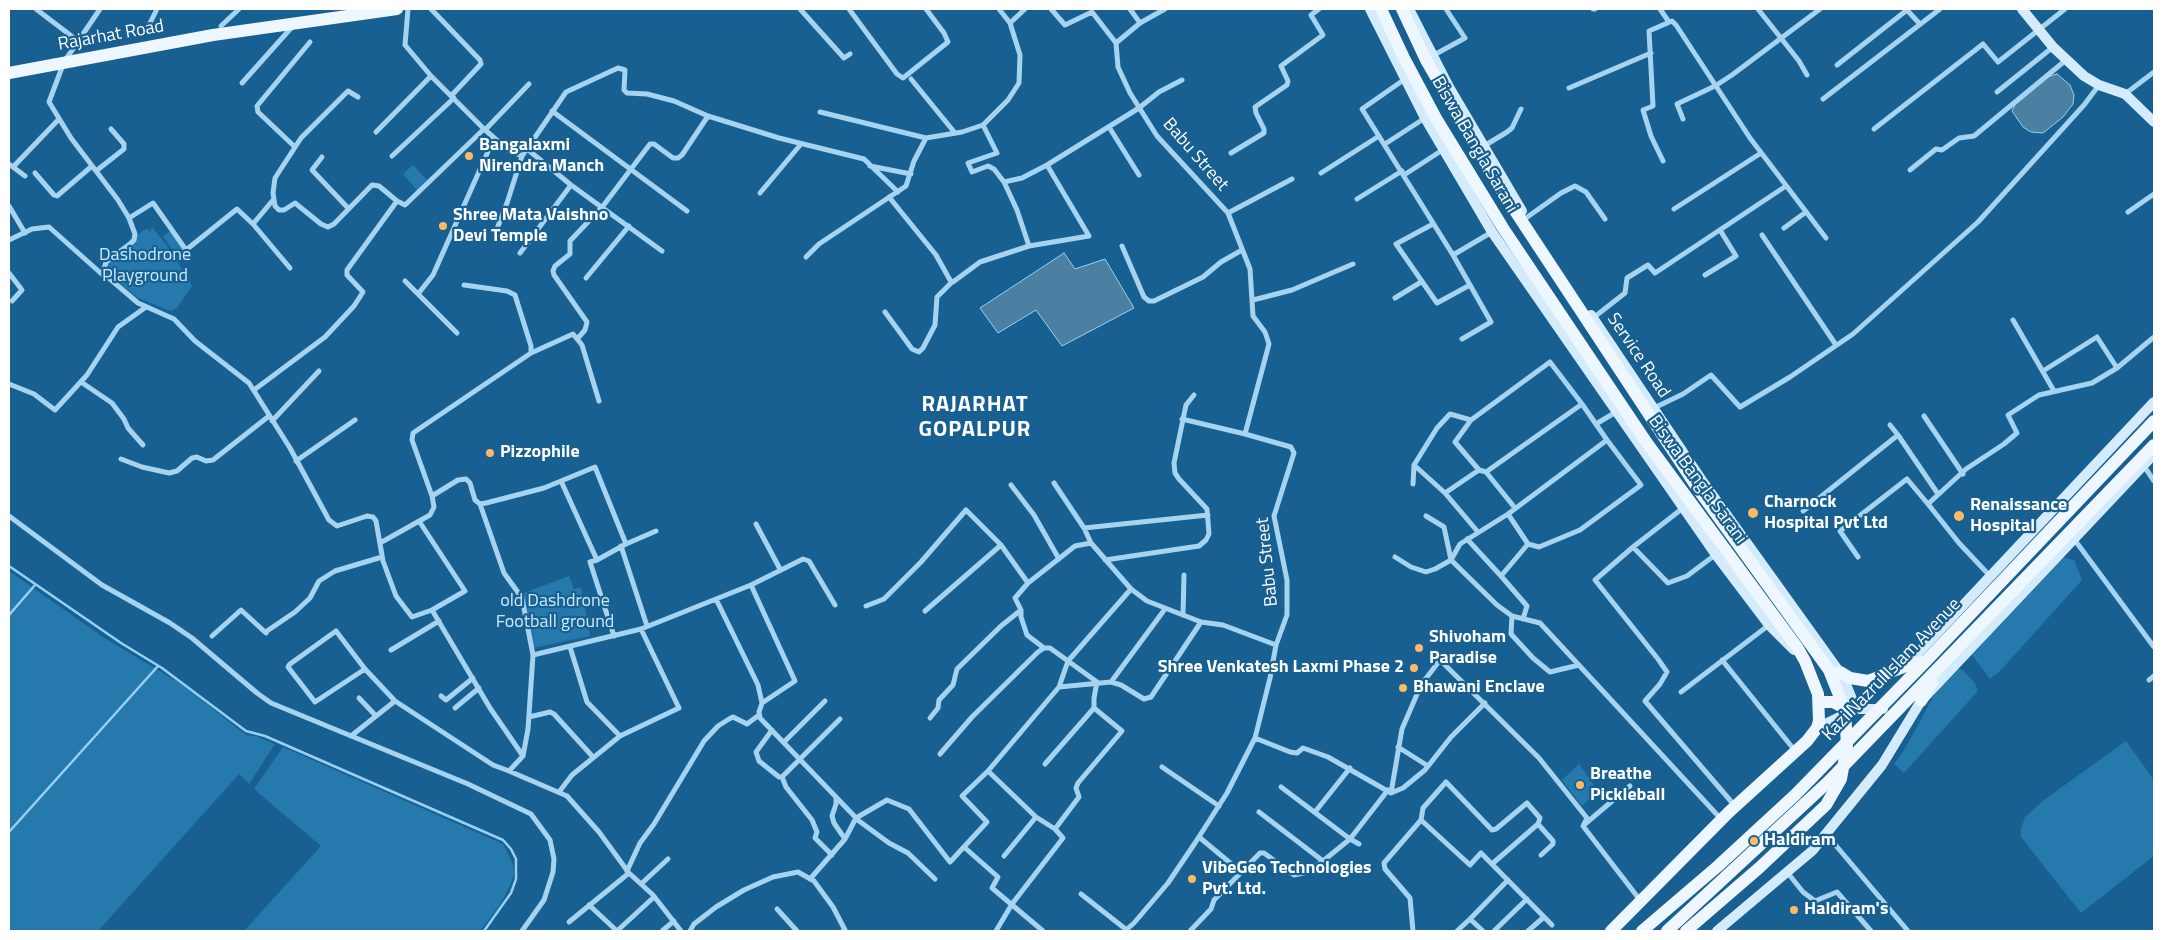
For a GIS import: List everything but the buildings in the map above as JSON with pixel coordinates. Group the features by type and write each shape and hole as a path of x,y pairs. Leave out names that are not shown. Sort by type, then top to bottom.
{"main road":[{"name":"Rajarhat Road","path":"9,73 67,58 221,26 338,9"},
{"name":"Rajarhat Road","path":"9,65 397,9"},
{"name":"Biswa Bangla Sarani","path":"1381,9 1404,58 1498,233 1647,443 1765,602 1805,661 1820,702 1817,728"},
{"name":"Biswa Bangla Sarani","path":"1402,9 1493,170 1563,287 1681,457 1698,489 1829,670 1845,710 1847,746 1840,779 1826,806 1759,868 1686,931"},
{"name":"Kazi Nazrul Islam Avenue","path":"1642,931 1718,866 1795,795 1926,661 2154,421"},
{"name":"Kazi Nazrul Islam Avenue","path":"1667,931 1804,805 2154,445"},
{"path":"1840,672 1850,678 1868,681 1906,666 1926,661"},
{"path":"1921,701 1940,666"},
{"path":"1820,702 1832,702 1853,710"},
{"path":"1611,931 1735,806 1796,752 1817,728"}],"street":[{"path":"36,9 78,41"},
{"path":"100,9 67,58 49,102 94,169 106,182 129,218 135,234 134,240 106,262 103,273 110,282"},
{"path":"148,27 157,9"},
{"path":"221,26 239,9"},
{"path":"408,9 405,45 431,76 484,130 508,150 522,156"},
{"path":"392,156 453,97 481,64 480,60 430,9"},
{"path":"800,9 844,58 850,54"},
{"path":"849,9 897,74 903,78 948,42 944,33 926,9"},
{"path":"820,112 926,138 982,125 1008,100 1019,83 1020,55 1010,23 1000,9"},
{"path":"1010,23 1024,9"},
{"path":"1051,9 1065,25 1092,12 1116,43 1140,23 1165,9"},
{"path":"1130,9 1140,23"},
{"path":"1231,154 1264,133 1255,107 1288,86 1288,81 1281,66 1323,35 1311,15 1319,9"},
{"path":"1370,9 1425,118 1616,412 1716,555 1769,625 1805,661"},
{"name":"Service Road","path":"1409,9 1430,58 1483,146 1493,170 1653,408 1681,457 1840,672 1848,687 1853,710"},
{"path":"1430,58 1465,38 1446,9"},
{"path":"1660,9 1669,22"},
{"path":"1758,9 1799,60 1807,74"},
{"path":"1683,119 1677,104 1715,86 1812,11 1820,9"},
{"path":"1837,65 1907,9 1919,24"},
{"path":"1823,99 1940,9"},
{"path":"2022,9 2053,47 2084,76 2099,85 2125,94 2147,113 2154,122"},
{"path":"1874,129 1983,44 1998,62 2065,9"},
{"path":"1663,161 1651,136 1643,110 1653,106 1649,31 1672,21 1761,153 1826,238"},
{"path":"242,83 296,23"},
{"path":"295,147 258,112 257,106 310,42"},
{"name":"Babu Street","path":"1116,43 1118,67 1130,93 1157,136 1228,214 1250,269 1253,316 1265,332 1269,344 1244,434 1291,446 1294,450 1274,516 1287,580 1287,615 1276,645 1255,738 1219,806 1199,837 1168,883 1126,931"},
{"path":"1997,92 2053,47"},
{"path":"1569,88 1651,54"},
{"path":"1910,170 1936,149 1942,150 1959,138 1974,136 2066,60"},
{"path":"495,234 507,204 522,156 566,92 618,68 624,70 624,90 627,93 647,94 674,102 708,116 801,144 864,159 898,192"},
{"path":"2125,94 2154,72"},
{"path":"376,132 431,76"},
{"path":"911,79 954,133"},
{"path":"1404,79 1362,109 1453,255 1491,322 1462,339"},
{"path":"1004,182 1022,178 1047,165 1139,108 1159,92 1182,80"},
{"path":"358,97 348,91 309,130 295,147 276,178 273,200 274,206 279,210 284,210 295,203 321,224 328,227 334,224 372,185 379,186 405,205 529,84"},
{"path":"1653,408 1683,394 1711,375 1740,407 1790,377 1853,334 1978,222 2084,105 2099,85"},
{"path":"1483,146 1512,128 1521,109"},
{"path":"552,111 631,168 686,211"},
{"path":"578,338 585,330 586,322 553,271 555,266 570,254 570,241 603,206 650,144 654,144 672,158 678,158 682,155 708,116"},
{"path":"1385,144 1425,118"},
{"path":"25,176 11,165 59,119"},
{"path":"982,125 997,153 968,163 972,172 988,166 994,168 1004,182 1018,210 1028,246"},
{"path":"1109,127 1139,175"},
{"path":"35,173 57,196 124,149 124,144 111,129"},
{"path":"1321,173 1379,136"},
{"path":"418,294 434,275 494,138"},
{"path":"806,257 826,238 906,186 914,161 926,138"},
{"path":"760,193 801,144"},
{"path":"526,149 571,185 603,206 662,251"},
{"path":"1357,199 1445,149"},
{"path":"1674,210 1761,153"},
{"path":"322,156 312,170 348,208"},
{"path":"885,312 917,353 923,348 935,325 937,298 952,282 980,262 1028,246 1089,236 1047,165"},
{"path":"870,166 911,174"},
{"path":"1228,214 1292,179"},
{"path":"520,253 571,185"},
{"path":"1526,218 1561,193 1575,186 1586,192 1605,220"},
{"path":"1593,318 1625,293 1627,278 1648,265 1655,273 1786,186"},
{"path":"2128,212 2154,194"},
{"path":"889,197 936,255 952,282"},
{"path":"253,224 273,200"},
{"path":"254,390 325,337 354,306 363,292 347,275 347,270 397,201"},
{"path":"129,218 153,203 186,250 238,209 290,268"},
{"path":"9,206 25,232"},
{"path":"1784,228 1806,212"},
{"path":"1433,224 1396,244 1437,303 1470,285"},
{"path":"586,278 629,226"},
{"path":"9,240 32,229 49,227 110,282 138,303 174,319 194,341 249,383 329,520 337,526 367,516 372,517 376,521 382,557 396,596 412,618 432,610 465,591 419,521"},
{"path":"1705,275 1736,256 1720,230"},
{"path":"1453,255 1498,233"},
{"path":"1762,235 1836,345"},
{"path":"1122,246 1144,297 1154,302 1203,277 1221,262 1242,250"},
{"path":"1253,300 1292,290 1353,264"},
{"path":"9,273 22,290 12,301"},
{"path":"406,281 457,333"},
{"path":"1396,298 1421,282"},
{"path":"464,285 507,291 515,295 532,346 531,353"},
{"path":"9,384 34,394 55,410 81,382 118,327 146,307"},
{"path":"2014,320 2054,390"},
{"path":"380,543 430,515 434,506 412,440 414,433 531,353 573,334 578,338 599,401"},
{"path":"2043,371 2097,337 2117,368"},
{"path":"1928,504 1963,474 1966,469 2017,433 2008,416 2039,395 2054,390 2092,383 2117,368 2154,337"},
{"path":"1508,514 1528,544 1539,547 1580,530 1641,485 1550,362 1471,420 1455,442 1479,470 1486,472 1515,508"},
{"path":"121,459 142,467 169,473 177,471 192,458 213,460 271,418 319,371"},
{"path":"81,382 112,403 128,428 143,445"},
{"path":"1105,560 1199,546 1206,540 1208,534 1208,514 1202,502 1175,473 1174,463 1186,405 1194,395"},
{"path":"1906,666 2154,402"},
{"path":"1486,472 1582,404"},
{"path":"1596,424 1616,412"},
{"path":"1413,484 1414,465 1437,428 1450,414 1471,420"},
{"path":"1924,416 1963,474"},
{"path":"296,461 355,420"},
{"path":"1182,420 1244,434"},
{"path":"1890,425 1938,494"},
{"path":"1803,511 1898,435"},
{"path":"1395,558 1426,572 1435,569 1451,560 1460,544 1466,539 1508,514 1607,440"},
{"path":"1716,931 1812,851 1882,766 1921,701 2154,454"},
{"path":"1414,465 1445,493 1478,532"},
{"path":"480,504 544,488 595,466 624,545 647,626"},
{"path":"2144,466 2154,481"},
{"path":"1445,493 1479,470"},
{"path":"432,496 458,480 466,479 470,483 475,500 480,504 504,573 522,598 533,655 529,716 523,756 509,771"},
{"path":"1858,557 1840,531 1907,479 1959,543 1990,576"},
{"path":"561,480 597,560"},
{"path":"1054,483 1084,528 1091,543 1131,589 1147,601 1202,622 1223,625 1276,645"},
{"path":"1011,485 1034,515 1058,559"},
{"path":"1683,508 1595,580 1658,659 1666,672 1660,684 1645,701 1735,806"},
{"path":"866,606 884,599 921,562 966,510 1001,545 1028,583"},
{"path":"1084,528 1208,514"},
{"path":"9,516 102,585 192,638 271,703 468,784 531,814 550,840 554,859 553,872 544,900 522,931"},
{"path":"1426,516 1444,527 1451,560 1497,605 1512,616 1540,623 1722,819"},
{"path":"756,524 780,570"},
{"path":"614,636 590,562 656,531"},
{"path":"1466,539 1527,606 1523,619"},
{"path":"2074,539 2154,647"},
{"path":"1044,648 1027,635 1021,617 1021,610 1015,598 1028,583 1075,546 1091,543"},
{"path":"1501,576 1528,544"},
{"path":"925,612 1001,545"},
{"path":"1633,547 1668,583 1687,576 1716,555"},
{"path":"212,636 241,610 266,633 295,612 310,598 319,581 335,571 382,557"},
{"path":"533,655 641,630 751,585 803,559 809,561 834,604"},
{"path":"1183,615 1184,576"},
{"path":"751,585 795,680 762,703"},
{"path":"810,879 845,840 856,818 887,800 909,809 950,862 987,822 962,796 988,771 1059,687 1068,661 1131,589"},
{"path":"569,922 628,872 640,843 654,824 704,741 718,726 733,717 747,724 759,715 762,703 758,685 716,599"},
{"path":"1111,682 1165,609"},
{"path":"432,610 523,756"},
{"path":"930,718 938,708 939,700 953,685 957,669 1001,626 1021,610"},
{"path":"1512,616 1511,634 1533,658 1550,672 1579,665"},
{"path":"391,650 439,621"},
{"path":"1059,687 1111,682 1121,685 1144,699 1151,697 1202,622"},
{"path":"1681,692 1769,625"},
{"path":"559,792 572,775 620,736 679,708 641,630"},
{"path":"365,669 315,702 288,667 336,632 365,669 395,702 492,765 567,796 599,832 628,872 654,897 681,931"},
{"path":"570,647 587,702 620,736"},
{"path":"940,754 972,717 1044,648 1050,648 1097,682"},
{"path":"1199,931 1192,929 1211,909 1214,900 1260,853 1264,853 1294,875 1308,872 1350,839 1390,791 1402,729 1421,685 1440,660 1469,691 1485,704 1539,758 1587,818 1583,826"},
{"path":"1722,660 1796,752"},
{"path":"2149,680 2154,676"},
{"path":"441,696 446,700 473,678"},
{"path":"1045,764 1094,708 1097,682"},
{"path":"455,708 479,688"},
{"path":"359,698 376,716"},
{"path":"351,736 395,702"},
{"path":"784,742 825,702"},
{"path":"1255,738 1290,752 1297,753 1303,748 1350,768 1390,791 1403,788 1428,766 1451,737 1485,704"},
{"path":"1055,829 1079,797 1076,788 1078,783 1122,731 1094,708"},
{"path":"1817,728 1853,710 1880,708 1896,712 1908,721"},
{"path":"529,716 550,712 554,714 593,757"},
{"path":"759,715 856,818 889,843 908,853 934,880"},
{"path":"782,777 840,719"},
{"path":"772,730 756,752 759,761 779,777 782,777 786,787 812,820 817,832 815,838 832,855"},
{"path":"1398,747 1428,766"},
{"path":"1162,767 1219,806"},
{"path":"1315,812 1350,768"},
{"path":"988,771 1036,817 1055,829 1063,838 1012,904 996,931"},
{"path":"1413,931 1410,898 1385,869 1384,863 1421,820 1422,808 1446,782 1492,830 1496,829 1527,803 1540,818 1538,824 1492,864"},
{"path":"1583,826 1630,786"},
{"path":"1281,788 1359,844"},
{"path":"836,797 832,816 834,823 845,840"},
{"path":"1259,812 1323,861"},
{"path":"1004,856 1036,817"},
{"path":"1421,820 1470,865 1482,853 1552,925"},
{"path":"1538,824 1553,841 1553,844 1541,855"},
{"path":"1583,826 1640,900"},
{"path":"1826,835 1908,931"},
{"path":"1199,837 1241,872"},
{"path":"964,847 998,877 992,888 1043,931"},
{"path":"641,884 668,859"},
{"path":"690,931 694,924 716,907 744,890 766,880 798,872 810,879 833,907 845,930 843,931"},
{"path":"1787,872 1803,892 1815,901 1837,892 1871,931"},
{"path":"1457,931 1508,880"},
{"path":"1082,894 1126,931"},
{"path":"589,905 616,931 654,897"},
{"path":"1494,931 1527,899"},
{"path":"777,909 796,931"},
{"path":"1528,931 1544,917"},
{"path":"1470,919 1483,931"},
{"path":"662,931 674,921"}],"green space":[{"path":"413,165 427,180 417,190 403,174"},
{"name":"Dashodrone Playground","path":"152,227 171,251 192,286 177,308 171,311 138,298 108,273 105,267 108,256 144,230 148,229 150,232"},
{"path":"172,230 190,255 179,260 163,236"},
{"path":"2059,556 2074,560 2082,580 2000,671 1990,679 1972,655"},
{"path":"9,571 106,639 181,684 246,735 256,736 275,744 249,784 239,774 98,931 9,931"},
{"name":"old Dashdrone Football ground","path":"569,576 574,589 581,587 590,636 533,648 521,594"},
{"path":"1956,668 1963,670 1975,683 1978,691 1904,773 1894,764 1906,747 1933,697"},
{"path":"2126,741 2154,780 2154,856 2081,913 2021,837 2021,829 2025,817 2044,800"},
{"path":"283,747 503,844 513,864 514,873 511,884 499,906 480,931 244,931 321,846 254,789"},
{"name":"Breathe Pickleball","path":"1579,764 1598,791 1582,806 1562,780"}],"shaded area":[{"path":"2057,74 2070,85 2074,95 2073,104 2063,117 2043,133 2031,132 2023,127 2012,111 2017,101 2047,77"},
{"path":"1064,253 1075,269 1105,259 1134,308 1062,346 1036,310 998,333 980,308"}],"waterway":[{"path":"9,566 121,643 162,668 246,731 265,736 503,840 511,849 516,859 516,879 511,893 484,931"},
{"path":"9,615 35,585"},
{"path":"9,832 158,666"}],"place":[{"name":"Bangalaxmi Nirendra Manch","path":"469,156"},
{"name":"Shree Mata Vaishno Devi Temple","path":"443,226"},
{"name":"Pizzophile","path":"490,453"},
{"name":"Charnock Hospital Pvt Ltd","path":"1753,513"},
{"name":"Renaissance Hospital","path":"1959,516"},
{"name":"Shivoham Paradise","path":"1419,648"},
{"name":"Shree Venkatesh Laxmi Phase 2","path":"1414,668"},
{"name":"Bhawani Enclave","path":"1403,688"},
{"name":"Breathe Pickleball","path":"1580,785"},
{"name":"Haldiram","path":"1754,841"},
{"name":"VibeGeo Technologies Pvt. Ltd.","path":"1192,879"},
{"name":"Haldiram's","path":"1794,910"}],"district":[{"name":"RAJARHAT GOPALPUR","path":"975,418"}]}
